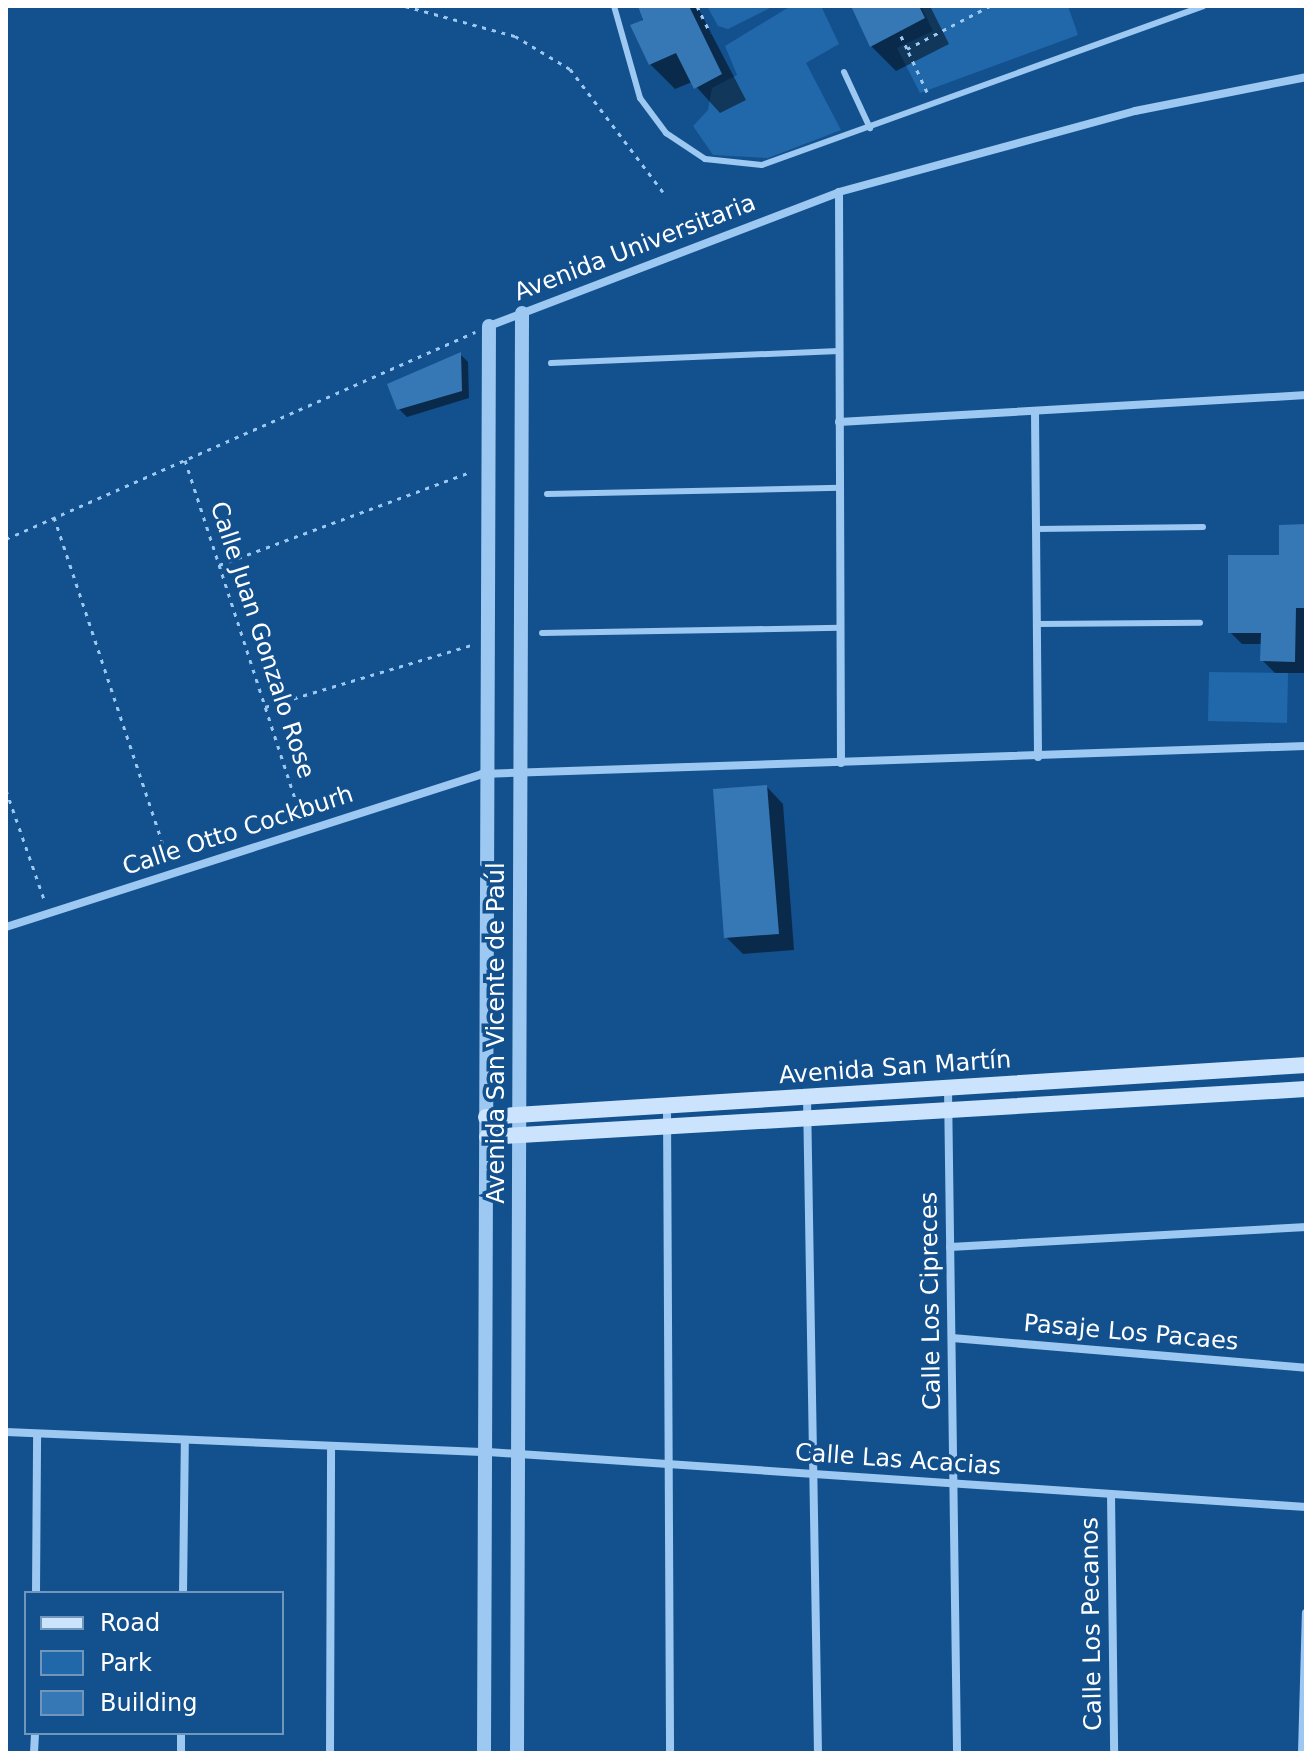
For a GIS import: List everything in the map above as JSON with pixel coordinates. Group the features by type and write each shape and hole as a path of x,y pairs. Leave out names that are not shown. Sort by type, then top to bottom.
{"main road":[{"name":"Avenida San Martín","path":"486,1117 1306,1065"},
{"name":"Avenida San Martín","path":"487,1137 1306,1089"}],"street":[{"name":"Avenida Universitaria","path":"489,326 839,192 1135,111 1306,77"},
{"path":"839,192 841,763"},
{"name":"Avenida San Vicente de Paúl","path":"517,1753 522,313"},
{"name":"Avenida San Vicente de Paúl","path":"484,1753 489,326"},
{"path":"839,422 1306,395"},
{"path":"1035,412 1038,757"},
{"name":"Calle Otto Cockburh","path":"6,927 482,774 1306,746"},
{"name":"Calle Los Cipreces","path":"948,1088 957,1753"},
{"path":"807,1097 818,1753"},
{"path":"667,1106 670,1753"},
{"path":"950,1247 1306,1227"},
{"name":"Pasaje Los Pacaes","path":"952,1338 1306,1368"},
{"name":"Calle Las Acacias","path":"6,1432 488,1452 1306,1507"},
{"path":"36,1591 37,1434"},
{"path":"183,1591 185,1440"},
{"path":"330,1753 331,1446"},
{"name":"Calle Los Pecanos","path":"1111,1494 1114,1753"},
{"path":"1302,1753 1306,1613"}],"lane":[{"path":"614,6 640,98 688,152 762,165 1203,6"},
{"path":"844,72 870,128"},
{"path":"551,363 839,351"},
{"path":"547,494 840,488"},
{"path":"1036,529 1203,527"},
{"path":"1037,624 1200,623"},
{"path":"542,633 840,628"}],"path":[{"path":"405,6 515,36 570,69 663,192"},
{"path":"697,6 710,33"},
{"path":"907,49 990,6"},
{"path":"901,36 933,105"},
{"path":"6,539 489,326"},
{"name":"Calle Juan Gonzalo Rose","path":"185,460 305,831"},
{"path":"219,565 489,466"},
{"path":"54,517 173,873"},
{"path":"265,707 488,640"},
{"path":"6,790 49,913"}],"green space":[{"path":"707,6 774,6 728,29 718,26"},
{"path":"791,6 821,6 839,44 806,63 841,130 768,158 713,155 693,126 708,110 712,88 737,75 725,46"},
{"path":"921,6 1068,6 1078,35 920,93 897,48 933,31"},
{"path":"1209,672 1288,673 1287,723 1208,721"}],"building":[{"path":"638,6 689,6 722,74 694,89 676,53 649,65 630,25 643,20"},
{"path":"851,6 919,6 925,18 870,47"},
{"path":"461,352 462,391 397,410 387,384"},
{"path":"1306,524 1306,608 1296,608 1295,662 1260,661 1261,633 1228,633 1228,555 1279,555 1279,525"},
{"path":"767,785 779,934 724,938 713,789"}]}
